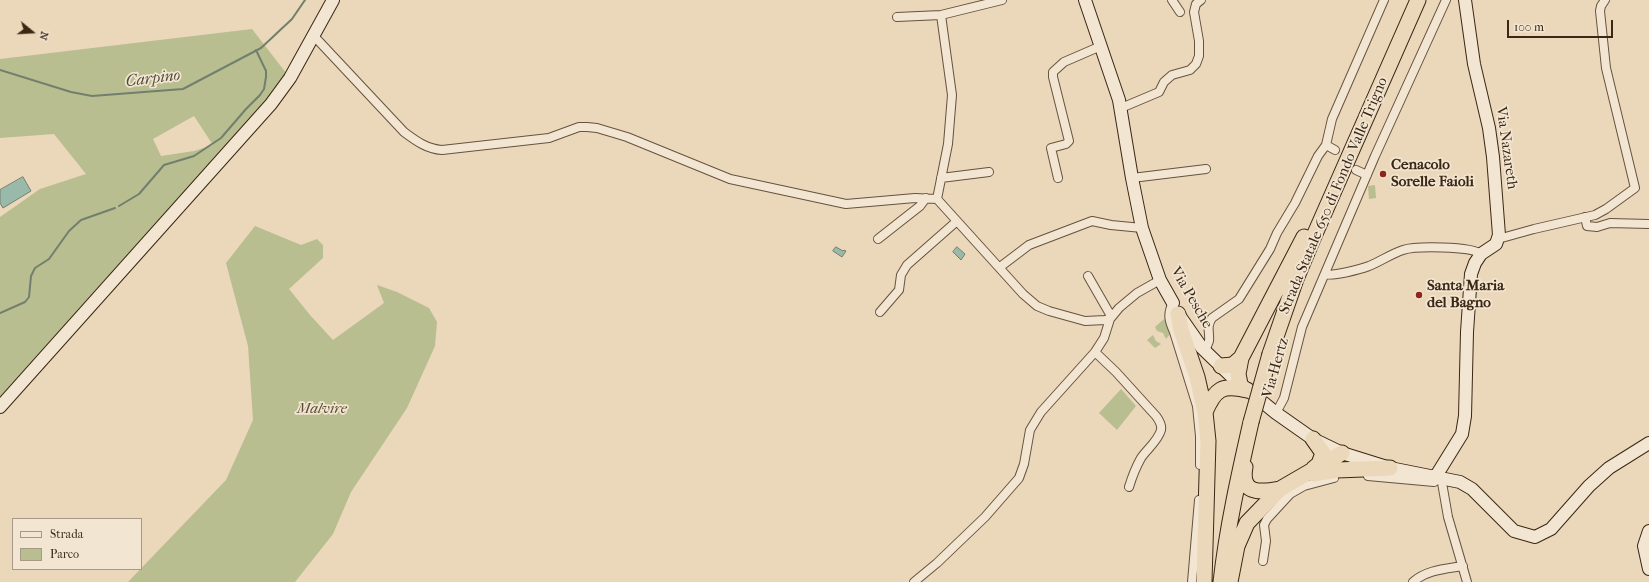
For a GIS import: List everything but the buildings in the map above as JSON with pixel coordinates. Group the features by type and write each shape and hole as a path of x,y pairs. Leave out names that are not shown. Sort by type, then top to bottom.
{"highway":[{"name":"Strada Statale 650 di Fondo Valle Trigno","path":"1220,582 1236,490 1251,422 1270,354 1296,278 1314,236 1351,169 1418,0"},
{"path":"1205,412 1211,398 1223,388 1244,387 1238,374 1241,358 1323,198 1351,169"},
{"path":"1175,308 1197,377 1205,412 1208,441 1204,582"},
{"path":"1221,366 1233,365 1241,358"},
{"path":"1251,422 1243,477 1247,485 1253,490 1263,493 1280,489 1342,453"},
{"path":"1306,475 1318,464 1323,456 1321,448 1313,439"},
{"path":"1325,472 1336,467 1340,462 1342,453"},
{"path":"1306,475 1325,472 1390,468"},
{"path":"1230,582 1237,546 1247,523 1280,489"}],"street":[{"path":"0,407 271,104 290,78 333,0"},
{"path":"897,17 941,15 1002,0"},
{"name":"Via Pesche","path":"1085,0 1119,100 1142,228 1160,280 1175,308 1205,351 1244,387 1276,413 1313,439 1342,453 1390,468 1438,476 1460,482 1472,489 1514,531 1535,537 1551,529 1589,486 1609,468 1649,443"},
{"path":"1172,0 1180,12"},
{"path":"1121,108 1159,92 1164,82 1172,75 1190,70 1196,64 1199,41 1194,12 1196,4 1201,0"},
{"path":"1205,351 1209,341 1209,322 1212,318 1239,299 1270,249 1326,145 1332,119 1384,0"},
{"name":"Via Hertz","path":"1276,413 1284,398 1302,327 1367,175 1446,0"},
{"name":"Via Nazareth","path":"1465,0 1474,64 1489,128 1494,157 1498,239"},
{"path":"1262,560 1266,541 1264,525 1267,519 1290,494 1304,486 1335,477 1352,476 1379,476 1434,482 1462,434 1465,416 1467,332 1471,274 1475,263 1481,254 1496,244 1498,239 1595,215 1635,188 1606,68 1600,11 1605,0"},
{"path":"937,199 948,144 952,95 941,15"},
{"path":"314,36 404,132 417,142 430,149 442,150 549,138 579,127 587,127 597,128 627,137 730,179 846,204 926,198 937,199 1023,294 1037,306 1085,321 1105,320 1111,317 1137,293 1160,280"},
{"path":"1058,178 1051,148 1066,144 1069,140 1053,72 1064,62 1101,46"},
{"path":"1326,145 1336,150"},
{"path":"1132,178 1206,169"},
{"path":"1351,169 1367,175"},
{"path":"941,178 989,172"},
{"path":"878,239 920,206 926,198"},
{"path":"1585,217 1587,226 1597,227 1610,223 1649,224"},
{"path":"880,312 899,290 901,275 907,264 957,220"},
{"path":"1000,267 1029,245 1092,221 1111,225 1142,228"},
{"path":"1324,274 1331,275 1367,267 1405,249 1458,248 1472,250 1481,254"},
{"path":"914,582 937,563 980,522 1019,478 1024,464 1030,430 1061,389 1095,352 1104,338 1111,317 1088,276"},
{"path":"1175,308 1170,309 1169,321 1174,332 1197,406 1200,436 1199,502 1192,582"},
{"path":"1095,352 1116,372 1156,416 1162,429 1141,458 1132,475 1130,487"},
{"path":"1438,476 1467,582"},
{"path":"1649,531 1644,546 1649,569"},
{"path":"1413,582 1419,576 1427,573 1463,566"}],"green space":[{"path":"252,29 290,78 286,84 273,88 278,95 0,402 0,217 40,189 86,174 54,134 0,138 0,59","holes":["194,116 213,145 194,151 161,156 153,139"]},
{"path":"1375,185 1376,198 1369,199 1368,186"},
{"name":"Malvire","path":"255,226 301,245 317,239 323,245 323,258 289,289 333,340 384,303 377,285 397,292 429,308 437,322 435,346 407,408 351,492 333,534 295,582 128,582 140,570 142,570 142,567 226,480 253,420 248,346 226,263"},
{"path":"1164,319 1171,333 1166,339 1163,333 1157,331 1155,327"},
{"path":"1153,335 1156,341 1161,344 1155,348 1147,340"},
{"path":"1121,389 1136,406 1117,430 1099,413"}],"shaded area":[{"path":"23,177 31,191 3,208 0,203 0,190"},
{"path":"836,247 846,251 842,257 833,251"},
{"path":"957,247 965,254 961,260 953,252"}],"waterway":[{"name":"Carpino","path":"0,70 71,92 92,96 183,89 261,48 292,19 305,0"},
{"path":"119,206 139,194 164,165 194,156 221,138 260,95 264,89 266,71 256,50"},
{"path":"0,313 25,302 29,297 31,276 35,268 49,259 69,231 81,220 115,208"}],"place":[{"name":"Cenacolo Sorelle Faioli","path":"1383,174"},
{"name":"Santa Maria del Bagno","path":"1419,295"}]}
